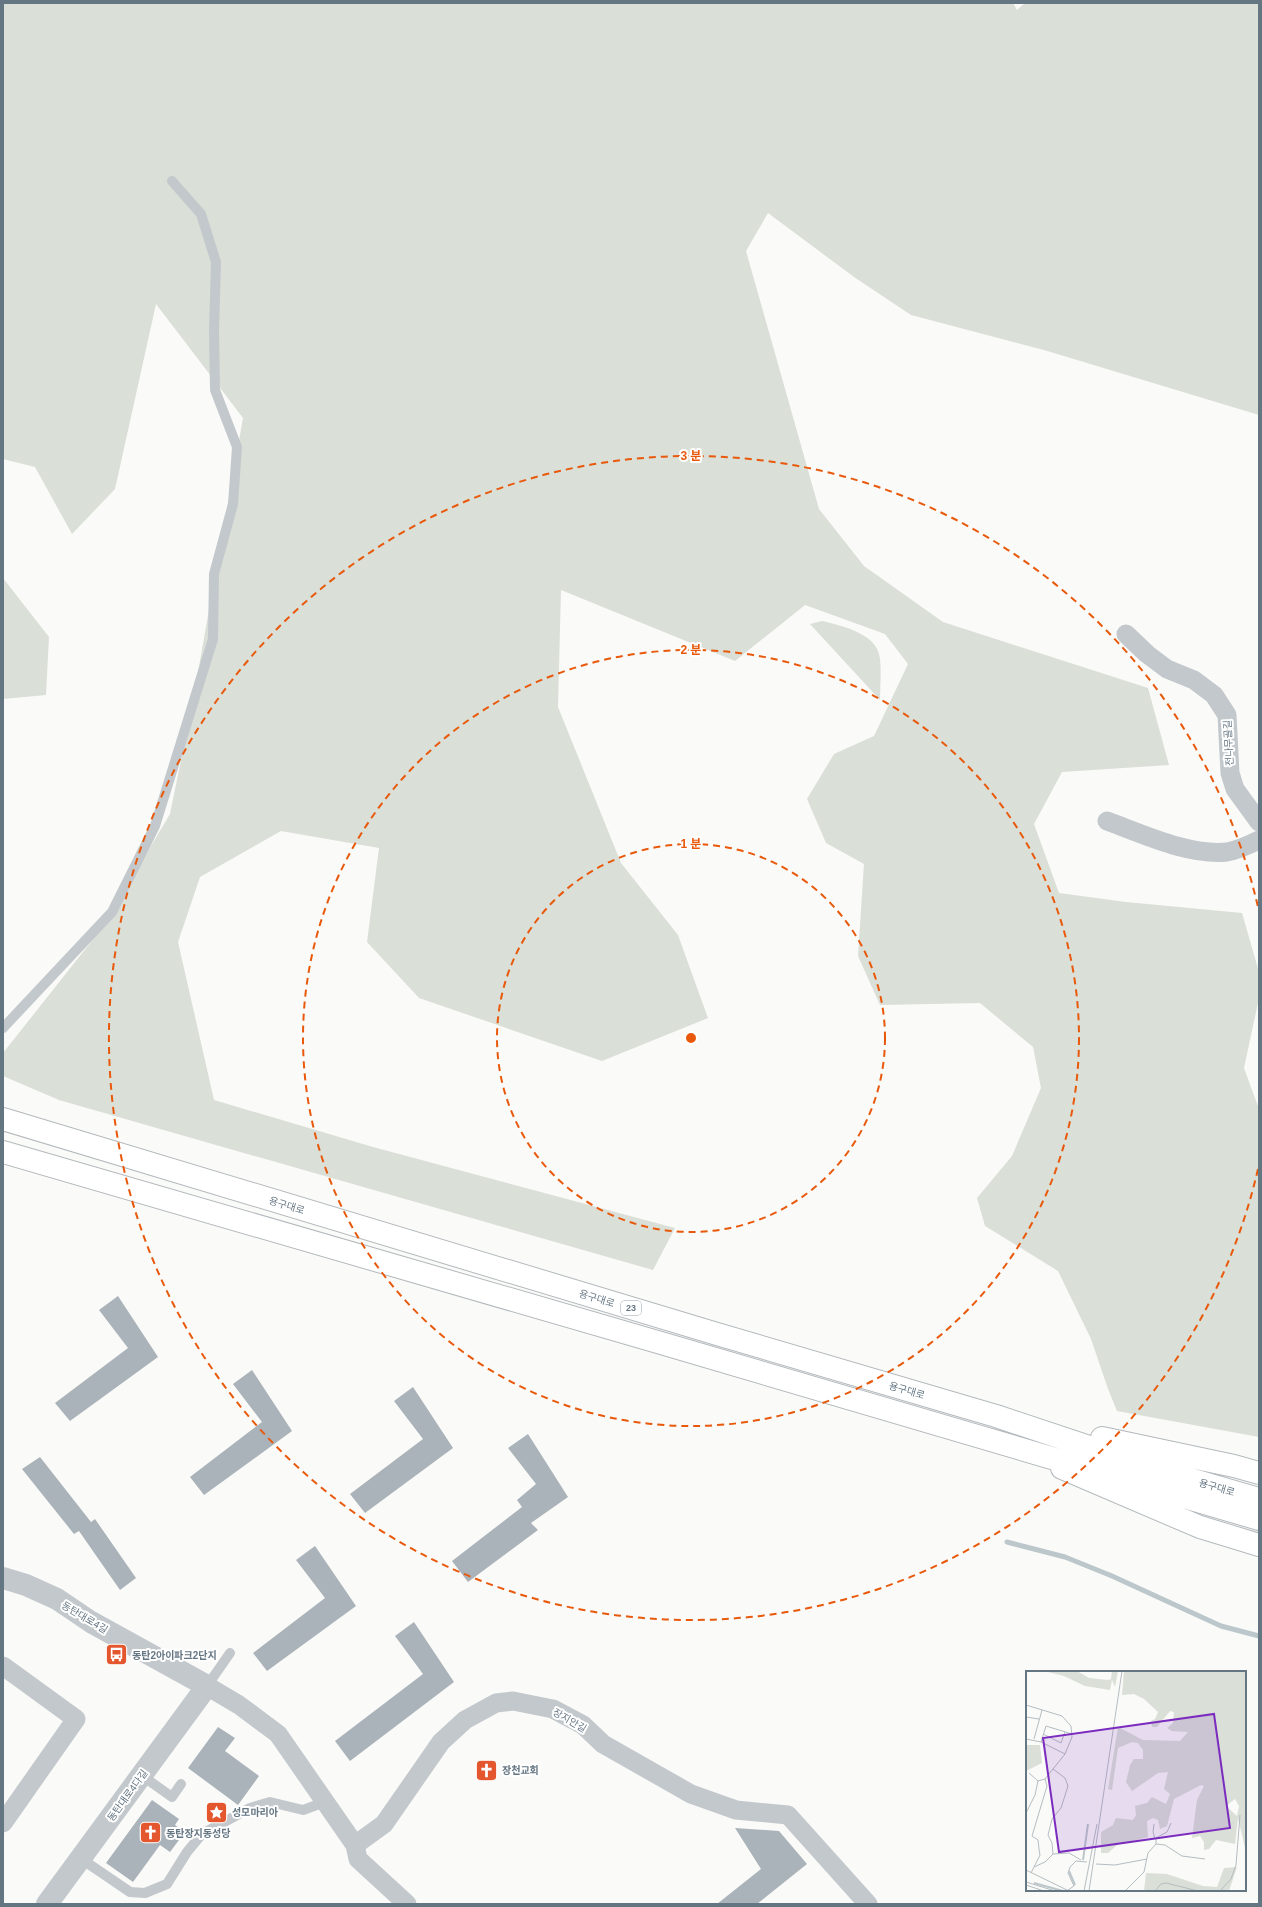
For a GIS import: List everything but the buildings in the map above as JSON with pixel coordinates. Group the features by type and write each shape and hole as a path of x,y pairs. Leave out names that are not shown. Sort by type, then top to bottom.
{"main road":[{"name":"용구대로","path":"3,1119 694,1327 996,1416 1152,1468 1259,1499"},
{"name":"용구대로","path":"3,1152 509,1300 994,1439 1259,1519"},
{"path":"996,1416 1259,1473"},
{"path":"994,1439 1200,1527 1259,1545"}],"street":[{"name":"전나무골길","path":"1126,634 1147,654 1167,669 1194,680 1214,695 1227,715 1230,773 1235,789 1259,822"},
{"path":"1108,821 1193,851 1227,852 1259,840"},
{"name":"동탄대로4길","path":"3,1578 26,1585 57,1600 91,1622 207,1686"},
{"path":"3,1666 76,1719 3,1823"},
{"path":"207,1686 239,1705 278,1734 355,1845 358,1859 407,1904"},
{"name":"동탄대로4다길","path":"47,1904 207,1686"},
{"name":"장지안길","path":"355,1845 384,1824 441,1742 465,1720 496,1703 513,1701 553,1709 583,1725 603,1744 653,1774 692,1794 736,1810 788,1814 868,1904"}],"lane":[{"path":"3,1028 112,912 156,826 213,639 214,574 233,504 237,447 215,390 214,331 216,262 201,214 172,181"},
{"path":"207,1686 230,1652"},
{"path":"141,1775 172,1797 181,1784"},
{"path":"80,1858 130,1892 145,1893 166,1884 187,1852 202,1834 250,1808 270,1802 303,1810 325,1802"}],"shaded area":[{"path":"3,3 1013,3 1017,10 1025,3 1259,3 1259,415 1044,350 911,315 854,277 768,213 746,251 819,509 864,566 943,622 1148,688 1169,765 1062,772 1034,824 1059,893 1126,902 1242,913 1259,972 1259,998 1244,1068 1259,1109 1259,1437 1117,1411 1091,1339 1058,1271 985,1226 977,1198 1012,1156 1041,1088 1033,1047 980,1003 880,1005 858,956 864,864 826,843 807,799 834,754 874,736 908,664 885,634 805,605 735,661 561,590 558,707 621,863 678,935 708,1018 602,1061 419,998 367,942 379,848 281,831 200,877 178,942 214,1100 373,1147 675,1228 653,1270 59,1100 3,1076 3,1053 102,928 170,814 192,706 243,418 156,304 115,489 72,534 35,467 3,459"},
{"path":"3,578 49,637 46,695 3,699"},
{"path":"822,621 847,628 864,635 876,647 879,654 881,676 880,700 810,624"}],"waterway":[{"path":"1007,1542 1065,1557 1112,1576 1221,1626 1259,1636"}],"place":[{"name":"동탄2아이파크2단지","path":"116,1655"},
{"name":"장천교회","path":"486,1770"},
{"name":"성모마리아","path":"217,1812"},
{"name":"동탄장지동성당","path":"150,1833"}]}
